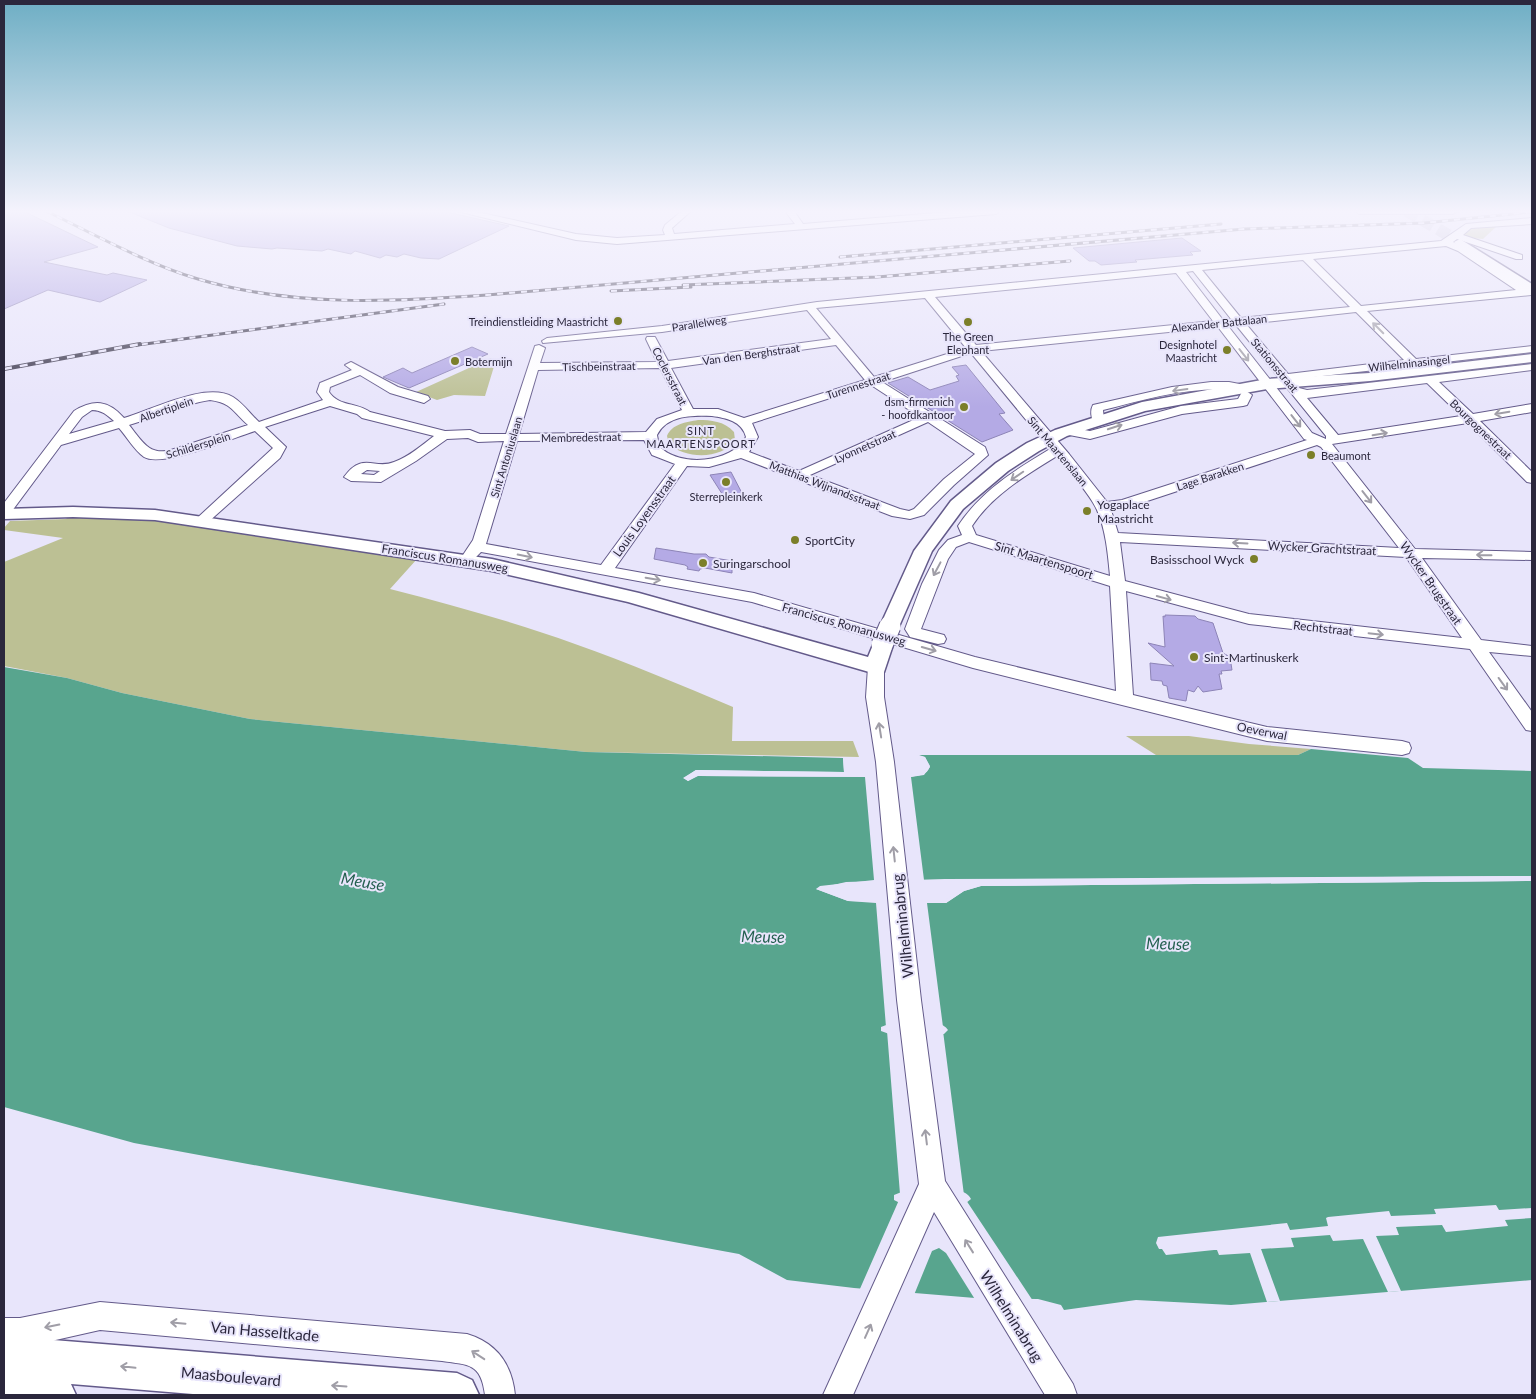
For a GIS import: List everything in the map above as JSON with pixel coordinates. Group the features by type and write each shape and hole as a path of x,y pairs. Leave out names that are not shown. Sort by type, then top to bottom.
{"main road":[{"name":"Maasboulevard","path":"4,1357 457,1395"},
{"path":"4,1393 54,1395"}],"street":[{"name":"Parallelweg","path":"543,345 809,306 1113,276"},
{"name":"Stationsstraat","path":"1184,276 1308,436 1324,442 1332,436 1202,276"},
{"path":"1325,276 1412,362"},
{"path":"1504,276 1530,293"},
{"path":"1508,276 1530,293"},
{"name":"Alexander Battalaan","path":"973,349 1530,293"},
{"name":"Sint Maartenslaan","path":"927,294 1103,506 1112,536 1118,583 1125,699"},
{"path":"809,306 837,342 871,380 930,417"},
{"name":"Coclersstraat","path":"652,339 689,413"},
{"name":"Van den Berghstraat","path":"665,365 837,342"},
{"name":"Sint Antoniuslaan","path":"471,554 512,437 533,367 543,345"},
{"name":"Turennestraat","path":"743,422 973,349"},
{"name":"Wilhelminasingel","path":"1292,386 1292,376 1532,349"},
{"name":"Wilhelminasingel","path":"970,538 965,526 979,509 1008,482 1068,431 1098,420 1142,407 1200,397 1532,358"},
{"name":"Tischbeinstraat","path":"533,367 665,365"},
{"path":"1292,386 1307,394 1532,367"},
{"path":"424,399 394,390 355,368 324,385 323,392 330,402 361,411 366,415 444,435"},
{"name":"Bourgognestraat","path":"1430,379 1532,479"},
{"name":"Wilhelminasingel","path":"1098,420 1097,408 1134,399 1228,384 1246,391"},
{"name":"Wilhelminasingel","path":"1068,431 1090,435 1172,412 1243,402 1246,391"},
{"name":"Albertiplein","path":"56,442 123,423 197,398 210,396 228,399 280,448 201,521"},
{"name":"Schildersplein","path":"4,513 78,414 88,408 97,406 104,408 123,423 148,453 158,456 176,453 330,402"},
{"name":"Lage Barakken","path":"1103,506 1124,504 1308,445 1532,408"},
{"path":"689,413 720,413 743,422 750,429 752,438 749,446 740,453 719,461 701,463 671,459 657,452 650,443 650,436 661,423 676,416 689,413"},
{"name":"Matthias Wijnandsstraat","path":"740,453 896,513 910,515 919,512 949,482 982,454 980,450 930,417"},
{"name":"Lyonnetstraat","path":"800,475 930,417"},
{"name":"Membredestraat","path":"444,435 470,434 478,438 650,436"},
{"path":"396,467 444,435"},
{"name":"Wycker Brugstraat","path":"1324,442 1411,553 1532,725"},
{"name":"Wilhelminasingel","path":"876,667 886,636 923,550 950,514 991,475 1026,451 1053,445"},
{"name":"Louis Loyensstraat","path":"605,570 683,462"},
{"name":"Franciscus Romanusweg","path":"4,513 112,512 605,570 754,598 973,662 1125,699"},
{"name":"Wycker Grachtstraat","path":"1112,536 1411,553 1532,556"},
{"name":"Franciscus Romanusweg","path":"970,538 956,541 948,547 932,577 913,629 916,633 961,646 973,662"},
{"name":"Sint Maartenspoort","path":"970,538 1118,583"},
{"name":"Franciscus Romanusweg","path":"471,554 538,574 623,594 876,667"},
{"name":"Rechtstraat","path":"1118,583 1158,596 1249,619 1532,651"},
{"name":"Wilhelminabrug","path":"876,667 875,697 885,762 932,1185 1056,1386"},
{"name":"Oeverwal","path":"1125,699 1276,736 1402,748"},
{"path":"843,1386 932,1185"},
{"name":"Van Hasseltkade","path":"4,1332 20,1333 100,1316 442,1346 474,1351 489,1362 498,1379 500,1395"}],"shaded area":[{"path":"491,358 496,360 485,396 454,395 437,400 416,392"},
{"path":"698,420 726,425 734,432 735,440 729,447 721,451 703,455 684,453 669,444 667,436 672,429 680,424"},
{"path":"69,516 143,519 195,525 417,559 390,589 483,614 552,636 635,666 733,707 732,741 853,741 859,757 586,752 250,719 122,693 67,678 4,666 4,562 63,538 4,530 4,528 10,521 66,519"},
{"path":"1126,736 1189,736 1249,744 1311,749 1298,755 1156,755"}],"water":[{"name":"Meuse","path":"4,667 67,678 122,693 250,719 586,752 843,758 844,772 696,770 684,778 688,781 697,776 911,777 925,773 929,769 930,766 925,757 919,755 1298,755 1311,749 1408,758 1423,768 1532,771 1532,876 945,879 846,882 816,889 848,901 946,903 964,891 981,886 1532,881 1532,1280 1231,1305 1136,1300 1064,1310 1061,1305 1038,1299 975,1298 854,1288 787,1280 739,1254 134,1143 4,1107","holes":["894,1022 931,1022 944,1026 948,1030 944,1034 892,1035 881,1031 881,1027","909,1189 952,1189 967,1194 971,1199 966,1203 900,1203 894,1200 894,1195"]}],"pier":[{"path":"916,755 925,757 930,767 924,775 911,777 924,880 1532,876 1532,878 945,882 847,884 820,889 849,898 927,901 945,900 963,888 981,883 1532,879 1532,881 981,886 964,891 946,903 927,903 943,1027 937,1025 894,1024 886,1027 876,903 848,901 816,889 820,886 874,880 865,777 698,776 688,781 683,778 696,770 844,772 843,758 845,758 846,774 910,774 923,772 927,766 926,761"},
{"path":"887,1031 943,1031 964,1195 957,1192 909,1191 900,1194"},
{"path":"899,1200 907,1202 966,1200 1033,1301 976,1301 946,1253 939,1248 932,1251 914,1295 859,1291"},
{"path":"1496,1205 1499,1210 1532,1208 1532,1218 1505,1220 1508,1226 1446,1232 1442,1225 1396,1227 1399,1235 1376,1236 1401,1291 1388,1292 1363,1239 1333,1241 1330,1235 1291,1238 1294,1247 1261,1249 1280,1301 1267,1302 1250,1253 1219,1255 1217,1250 1214,1250 1166,1255 1162,1249 1159,1249 1156,1243 1158,1237 1287,1223 1290,1230 1328,1226 1326,1218 1328,1217 1389,1211 1391,1216 1436,1214 1434,1209"}],"building":[{"path":"4,276 129,276 147,280 100,302 48,290 4,309"},
{"name":"Botermijn","path":"472,347 488,354 409,388 383,377 403,368 412,373"},
{"name":"dsm-firmenich - hoofdkantoor","path":"966,365 1005,413 999,414 1013,430 982,442 888,383 908,377 930,390 959,381 956,376 959,375 952,367"},
{"name":"Sterrepleinkerk","path":"731,472 744,497 726,500 710,475"},
{"name":"Suringarschool","path":"656,548 706,554 709,557 732,561 732,573 705,568 699,571 687,569 688,567 685,565 654,559"},
{"name":"Sint-Martinuskerk","path":"1165,615 1195,616 1198,619 1213,623 1223,653 1230,657 1232,670 1221,671 1222,674 1219,674 1222,689 1203,692 1198,686 1194,692 1188,690 1186,701 1169,698 1167,686 1163,685 1162,681 1151,680 1150,663 1174,666 1148,643 1165,647 1163,616 1165,617"}],"railway":[{"path":"190,276 233,288 269,294 342,300 415,299 487,295 702,276"},
{"path":"683,285 886,276"},
{"path":"611,291 691,287"},
{"path":"130,346 444,304"},
{"path":"4,369 140,344"}],"place":[{"name":"Treindienstleiding Maastricht","path":"618,321"},
{"name":"The Green Elephant","path":"968,322"},
{"name":"Designhotel Maastricht","path":"1227,350"},
{"name":"Botermijn","path":"455,361"},
{"name":"dsm-firmenich - hoofdkantoor","path":"964,407"},
{"name":"Beaumont","path":"1311,455"},
{"name":"Sterrepleinkerk","path":"726,482"},
{"name":"Yogaplace Maastricht","path":"1087,511"},
{"name":"SportCity","path":"795,540"},
{"name":"Basisschool Wyck","path":"1254,559"},
{"name":"Suringarschool","path":"703,563"},
{"name":"Sint-Martinuskerk","path":"1194,657"}],"district":[{"name":"SINT MAARTENSPOORT","path":"701,436"}]}
